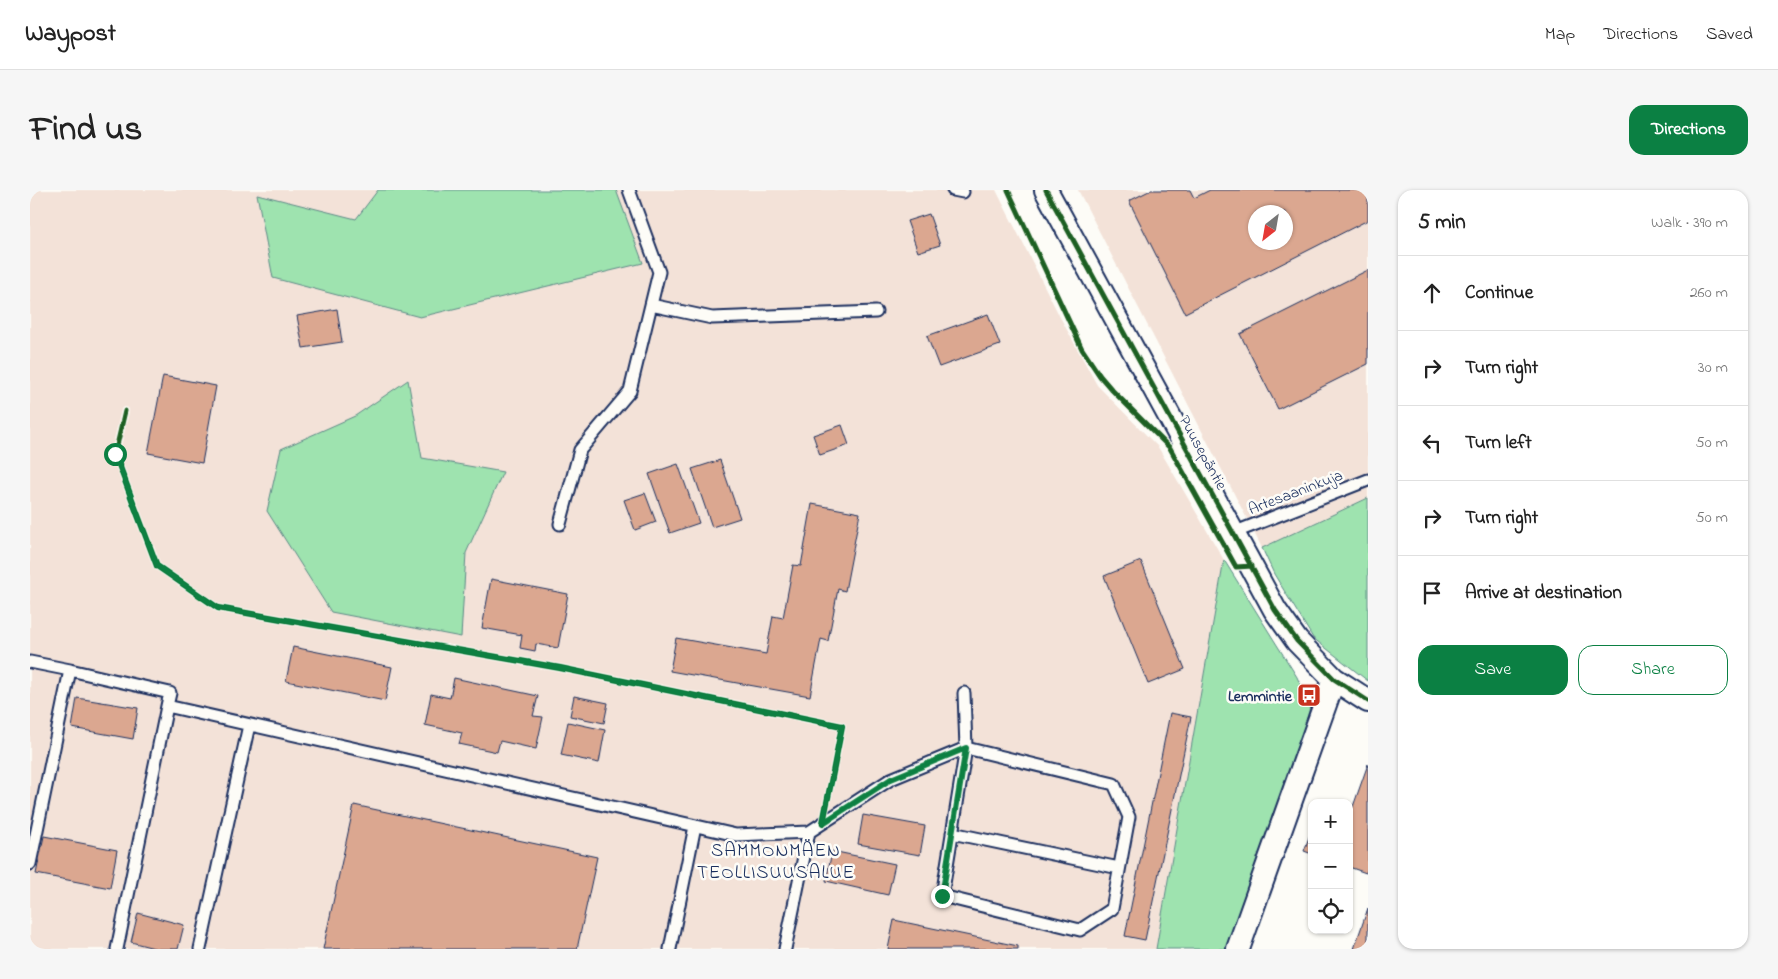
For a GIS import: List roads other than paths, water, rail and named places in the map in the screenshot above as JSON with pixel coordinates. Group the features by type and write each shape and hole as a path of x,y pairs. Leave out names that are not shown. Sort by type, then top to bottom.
{"street":[{"name":"Puusepäntie","path":"1046,190 1275,610 1297,641 1334,678 1368,702"},
{"path":"1238,949 1334,678"}],"lane":[{"path":"560,524 580,450 630,391 659,272 629,190"},
{"path":"651,305 712,318 876,312"},
{"name":"Artesaaninkuja","path":"1233,532 1368,480"},
{"path":"30,662 170,693 117,949"},
{"path":"30,864 70,670"},
{"path":"167,706 736,836 809,832 891,779 966,748 1114,784 1129,817 1112,909 1080,930 942,896 966,748 964,693"},
{"path":"200,949 249,724"},
{"path":"670,949 695,826"},
{"path":"785,949 809,832"},
{"path":"952,833 1119,868"}],"place":[{"name":"Lemmintie","path":"1309,695"}],"district":[{"name":"SAMMONMÄEN TEOLLISUUSALUE","path":"776,860"}]}
